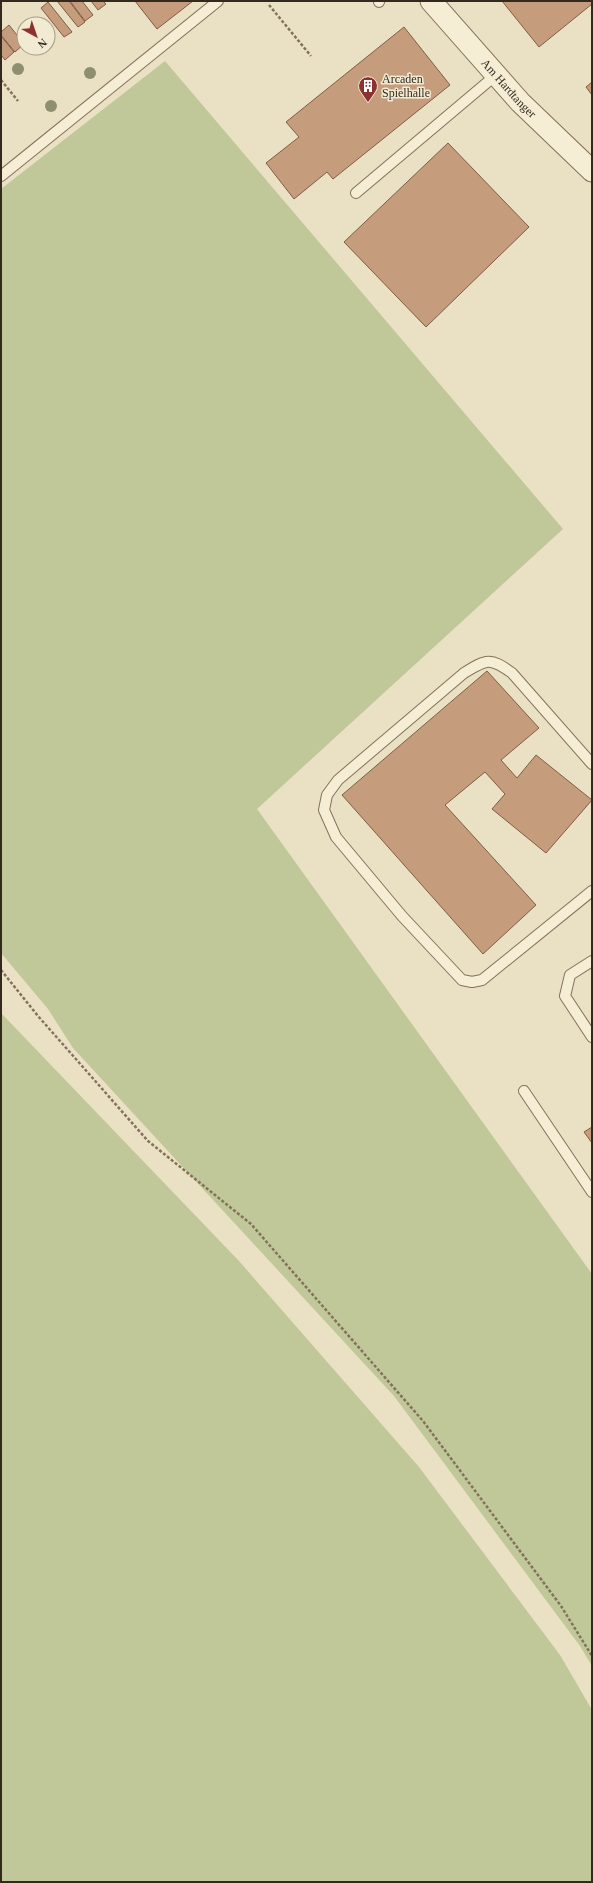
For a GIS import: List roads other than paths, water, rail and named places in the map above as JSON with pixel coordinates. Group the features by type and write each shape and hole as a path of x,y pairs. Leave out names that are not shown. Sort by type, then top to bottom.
{"street":[{"name":"Am Hardtanger","path":"431,1 520,102 592,171"}],"lane":[{"path":"1,176 218,1"},
{"path":"356,193 496,75"},
{"path":"592,764 512,673 497,662 482,662 464,673 338,780 327,795 324,810 336,837 402,916 462,980 472,982 482,980 592,891"},
{"path":"592,961 570,975 565,996 592,1037"},
{"path":"524,1091 592,1192"}],"place":[{"name":"Arcaden Spielhalle","path":"368,103"}]}
